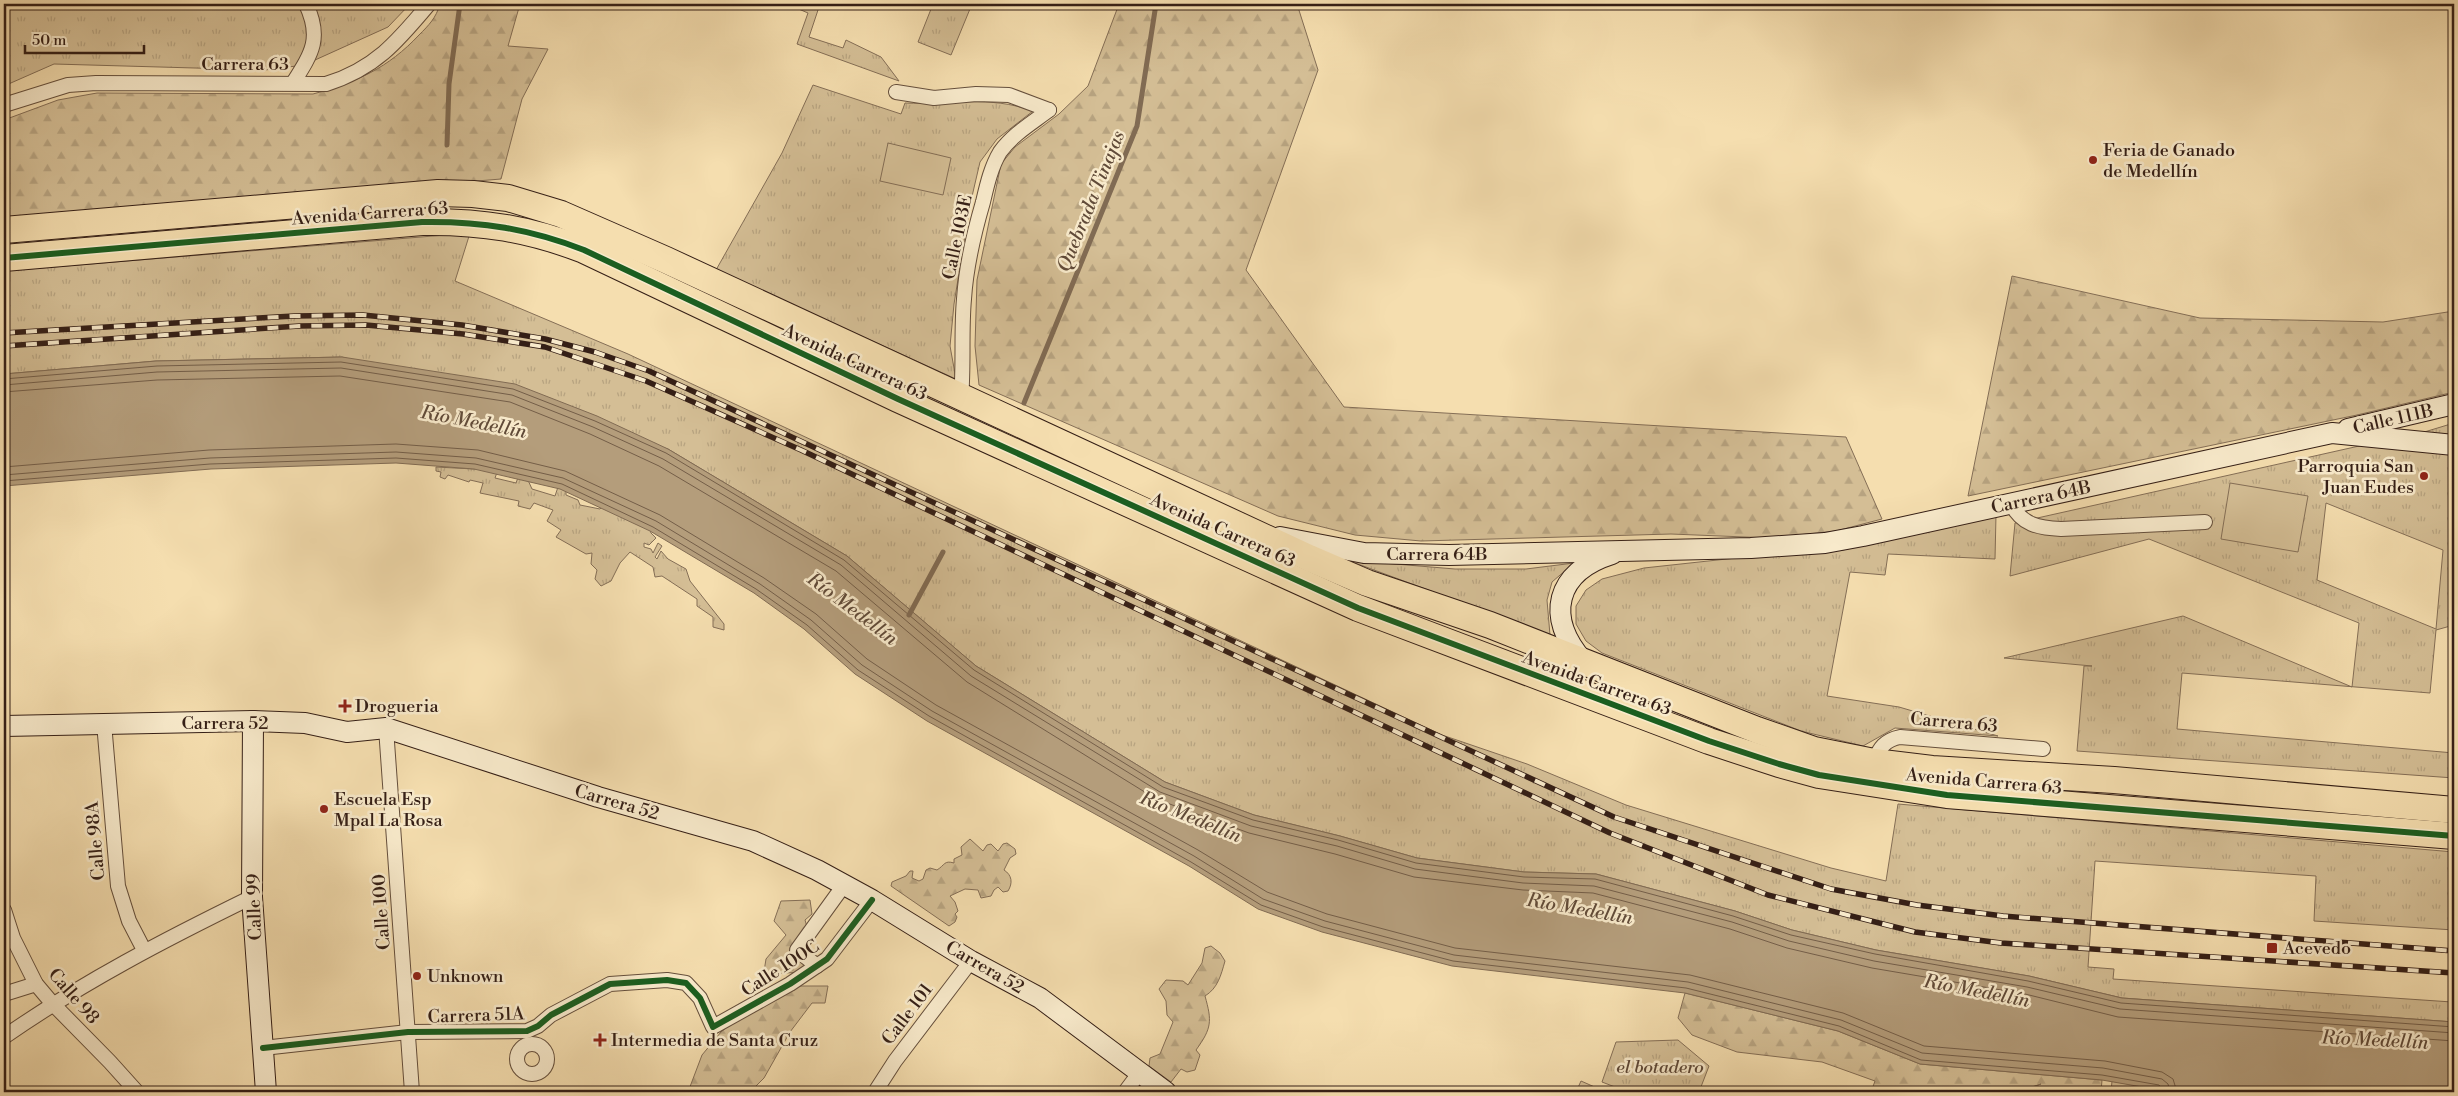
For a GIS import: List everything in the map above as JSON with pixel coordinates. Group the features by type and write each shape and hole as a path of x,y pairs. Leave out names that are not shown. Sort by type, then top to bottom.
{"highway":[{"name":"Avenida Carrera 63","path":"4,230 438,193 508,198 562,214 632,245 1250,531 1367,583 1490,625 1756,730 1814,750 1874,762 1932,769 2114,780 2454,810"},
{"name":"Avenida Carrera 63","path":"4,258 422,222 482,223 514,229 560,241 584,250 898,399 1358,608 1709,741 1779,764 1819,775 1947,795 2454,836"}],"main road":[{"name":"Calle 111B","path":"2332,433 2454,404"},
{"name":"Carrera 64B","path":"1250,531 1329,547 1393,555 1751,548 1825,542 2332,433 2454,445"},
{"name":"Carrera 64B","path":"1583,661 1562,629 1560,615 1564,590 1569,580 1594,561 1626,551"},
{"name":"Carrera 52","path":"4,726 253,721 305,723 347,732 386,728 598,797 753,841 872,900 971,961 1040,998 1166,1092"},
{"name":"Calle 99","path":"253,721 252,897 266,1092"}],"street":[{"path":"293,83 309,58 315,40 314,20 306,4"},
{"name":"Carrera 63","path":"4,105 68,85 96,83 326,84 340,80 366,66 394,46 429,4"},
{"name":"Calle 103E","path":"896,92 934,98 976,94 1009,95 1049,110 1012,138 1000,153 989,180 977,222 964,297 962,330 964,369 961,398"},
{"path":"2012,503 2016,514 2028,524 2042,528 2061,529 2205,522"},
{"name":"Calle 98A","path":"104,723 118,886 129,921 144,950"},
{"name":"Calle 100","path":"386,728 412,1092"},
{"name":"Carrera 63","path":"1874,762 1878,751 1886,742 1906,736 2043,749"},
{"path":"817,966 798,950 844,885"},
{"path":"4,1036 52,1003 144,950 252,897"},
{"name":"Calle 100C","path":"713,1027 826,959 872,900"},
{"name":"Calle 98","path":"4,910 13,938 36,984 137,1092"},
{"name":"Calle 101","path":"875,1092 895,1061 971,961"},
{"name":"Carrera 51A","path":"263,1048 408,1032 527,1038 551,1015 610,984 667,980 686,983 700,998 713,1027"},
{"path":"4,994 36,984"},
{"path":"1125,1092 1140,1072"}],"green space":[{"path":"4,4 410,4 388,27 304,65 265,70 54,64 4,86"},
{"path":"440,4 520,4 508,46 548,49 522,99 501,179 4,220 4,120 58,100 97,93 313,94 358,79 396,56 429,24"},
{"path":"787,4 820,4 809,37 843,48 846,40 881,57 899,81 797,44 808,13"},
{"path":"933,4 972,4 951,55 918,42"},
{"path":"1119,4 1297,4 1318,70 1246,270 1344,407 1846,437 1882,519 1836,531 1770,538 1671,534 1421,541 1355,535 1278,516 979,385 975,346 977,280 1001,164 1015,147 1059,114 1088,86"},
{"path":"813,85 901,114 905,103 1001,103 1033,111 997,139 980,162 970,205 954,304 950,346 956,379 716,270 782,153"},
{"path":"888,143 951,158 943,195 880,181"},
{"path":"470,233 455,281 628,354 1442,735 1527,764 1626,805 1831,868 1886,881 1898,804 2454,852 2454,930 2314,921 2316,876 2095,861 2088,967 2114,969 2113,979 2452,1002 2454,1003 2454,1022 2122,998 2029,976 1876,950 1792,930 1735,911 1596,874 1524,872 1417,858 1340,836 1254,815 1165,782 976,666 847,556 668,449 342,357 156,361 4,374 4,271"},
{"path":"2012,276 2200,318 2383,322 2454,311 2454,392 2357,415 1968,496"},
{"path":"2454,423 2454,436 2421,433"},
{"path":"2377,442 2454,453 2454,625 2436,630 2430,693 2352,687 2359,623 2149,539 2010,576 2015,523","holes":["2326,503 2443,550 2436,629 2317,580"]},
{"path":"436,467 474,469 499,467 495,478 516,483 519,475 527,478 532,489 555,496 559,484 566,485 566,495 578,500 580,505 600,509 605,504 645,518 651,533 656,538 649,545 644,543 644,547 651,549 653,553 658,543 662,546 655,557 657,559 661,551 668,559 686,569 690,581 724,624 724,630 713,627 713,617 697,606 697,599 662,576 655,577 653,567 630,552 620,563 611,581 601,586 595,579 597,570 591,564 592,553 586,554 556,537 561,530 547,521 553,510 534,503 530,509 518,506 519,501 480,493 483,483 470,480 469,482 448,475 445,479 440,477 441,472 436,471"},
{"path":"2230,483 2308,496 2298,552 2221,539"},
{"path":"1996,515 1995,559 1888,554 1885,575 1850,572 1827,696 1899,707 1998,736 1895,728 1863,746 1801,731 1602,653 1586,641 1576,624 1576,606 1586,590 1602,579 1644,568 1745,557 1843,550"},
{"path":"1347,560 1455,569 1526,569 1574,563 1552,582 1547,600 1550,635"},
{"path":"2183,616 2351,687 2182,673 2177,729 2454,753 2454,778 2077,751 2084,666 2092,666 2004,658"},
{"path":"970,839 983,851 987,845 991,844 998,851 1003,844 1007,843 1015,849 1016,854 1010,858 1004,870 1011,879 1008,891 1003,892 998,887 991,896 981,898 978,890 965,889 950,896 955,902 958,911 955,914 957,917 955,922 949,926 891,886 892,882 906,876 910,871 913,871 912,878 919,881 923,879 926,870 930,868 937,870 946,863 954,863 954,859 962,855 961,847"},
{"path":"810,900 812,914 805,920 810,937 800,953 827,959 803,972 769,974 762,984 766,959 786,935 774,921 781,901"},
{"path":"1211,946 1220,953 1225,961 1216,985 1205,996 1209,1012 1208,1030 1196,1050 1200,1055 1195,1070 1187,1072 1181,1069 1171,1082 1149,1066 1150,1058 1160,1054 1173,1022 1167,1015 1166,1001 1159,989 1166,980 1183,981 1188,985 1202,963 1205,948"},
{"path":"777,986 828,986 825,1003 812,1003 790,1032 764,1078 750,1092 688,1092 702,1055 721,1032"},
{"path":"1685,993 1838,1031 1920,1064 2102,1080 2101,1092 2020,1092 2041,1084 2016,1092 1871,1092 1875,1081 1822,1062 1737,1052 1692,1035 1678,1018"},
{"name":"el botadero","path":"1678,1040 1709,1066 1699,1092 1628,1092 1602,1082 1616,1042"},
{"path":"1581,1081 1606,1092 1576,1092"},
{"path":"2112,1081 2171,1092 2111,1092"}],"water":[{"name":"Río Medellín","path":"342,357 515,384 597,416 668,449 847,556 976,666 1165,782 1254,815 1340,836 1417,858 1524,872 1596,874 1735,911 1792,930 1876,950 2029,976 2122,998 2454,1022 2454,1092 2171,1092 2102,1080 1920,1064 1838,1031 1685,993 1452,966 1322,932 1258,909 1189,866 927,721 855,674 804,629 754,593 650,531 560,489 474,469 396,463 211,469 4,486 4,374 156,361"}],"waterway":[{"path":"447,145 449,84 460,4"},
{"name":"Quebrada Tinajas","path":"1024,403 1137,126 1156,4"},
{"name":"Quebrada Tinajas","path":"909,615 943,552"}],"railway":[{"path":"4,333 294,316 363,315 462,325 545,339 595,352 649,371 1614,817 1831,889 1917,905 2003,916 2454,951"},
{"path":"4,346 299,326 366,325 463,334 545,347 646,381 801,450 1610,833 1768,895 1915,932 2001,943 2454,973"}],"cycle path":[{"path":"4,258 422,222 465,223 525,232 584,250 898,399 1358,608 1709,741 1779,764 1819,775 1947,795 2454,836"},
{"path":"263,1048 408,1032 527,1031 538,1026 551,1015 610,984 667,980 686,983 700,998 713,1027 790,984 827,959 872,900"}],"place":[{"name":"Feria de Ganado de Medellín","path":"2093,160"},
{"name":"Parroquia San Juan Eudes","path":"2424,476"},
{"name":"Drogueria","path":"345,706"},
{"name":"Escuela Esp Mpal La Rosa","path":"324,809"},
{"name":"Acevedo","path":"2272,948"},
{"name":"Unknown","path":"417,976"},
{"name":"Intermedia de Santa Cruz","path":"600,1040"}]}
